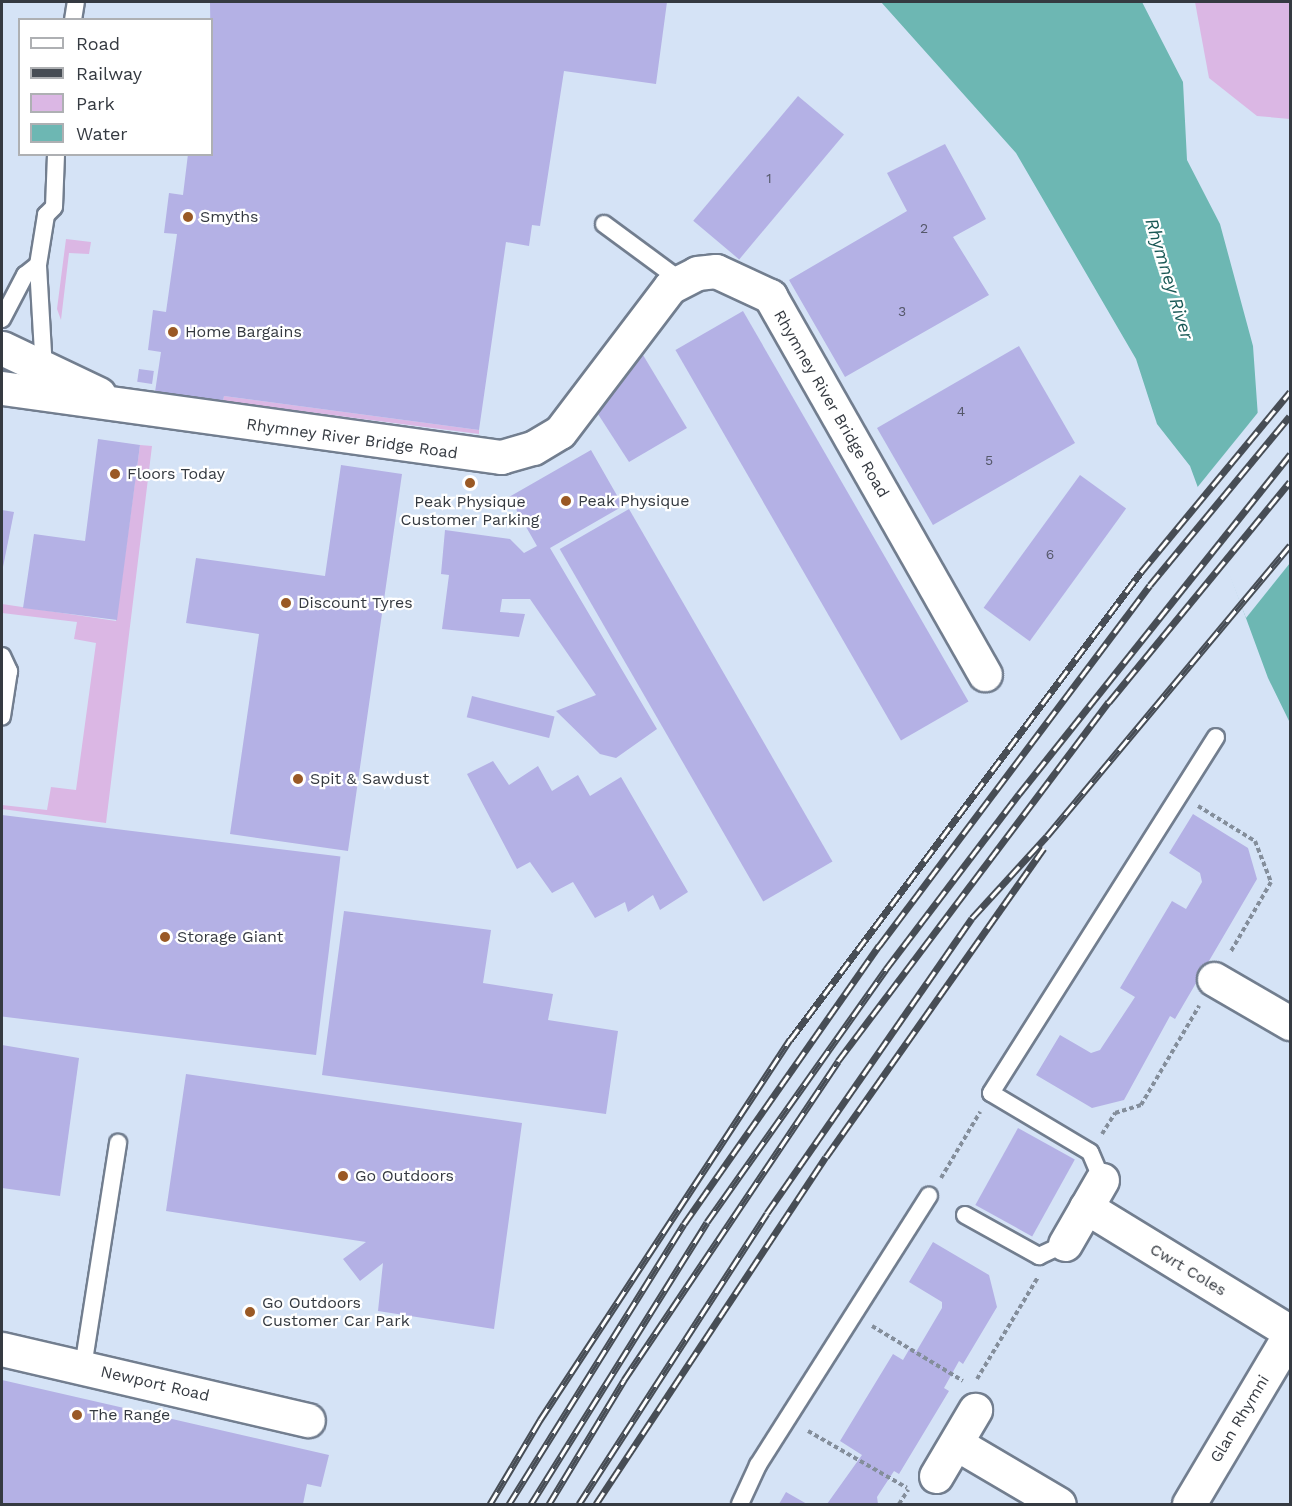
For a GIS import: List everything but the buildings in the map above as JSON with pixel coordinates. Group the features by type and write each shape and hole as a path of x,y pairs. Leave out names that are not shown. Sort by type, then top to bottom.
{"street":[{"name":"Rhymney River Bridge Road","path":"2,348 43,380 134,409 501,457 533,448 560,432 680,280 716,271 770,296 984,674"},
{"name":"Rhymney River Bridge Road","path":"2,388 43,380"},
{"path":"1214,979 1290,1023"},
{"path":"1052,1250 1086,1208 1102,1180"},
{"name":"Cwrt Coles","path":"1086,1208 1290,1333"},
{"name":"Glan Rhymni","path":"1189,1504 1290,1333"},
{"name":"Newport Road","path":"2,1348 308,1420"},
{"path":"923,1482 957,1444 975,1410"},
{"path":"957,1444 1059,1504"}],"lane":[{"path":"73,18 75,2"},
{"path":"43,380 37,318 38,265 46,215 54,207 56,156"},
{"path":"604,224 680,280"},
{"path":"2,319 25,275 38,265"},
{"path":"2,656 9,671 2,716"},
{"path":"1102,1180 1090,1152 991,1093 1216,737"},
{"path":"83,1367 118,1143"},
{"path":"740,1504 787,1418 929,1196"},
{"path":"965,1215 1052,1250"}],"path":[{"path":"929,1196 991,1093"},
{"path":"853,1315 972,1387 1037,1282 1052,1250"},
{"path":"787,1418 923,1482 899,1504"}],"green space":[{"path":"1195,2 1290,2 1290,119 1257,116 1209,78"},
{"path":"66,239 91,242 89,254 69,253 61,320 57,309"},
{"path":"224,396 479,430 479,434 223,401"},
{"path":"140,445 152,446 106,823 2,809 2,805 47,810 51,787 76,790 96,643 74,639 77,622 2,613 2,604 116,621"}],"water":[{"name":"Rhymney River","path":"881,2 1142,2 1183,82 1187,160 1220,224 1253,346 1258,417 1290,466 1290,723 1268,678 1190,466 1157,424 1136,359 1016,153"}],"pier":[{"path":"1260,410 1290,461 1290,563 1246,618 1196,489"}],"railway":[{"path":"490,1504 540,1420 790,1040 1141,572 1290,392"},
{"path":"509,1504 684,1224 879,946 1150,585 1290,416"},
{"path":"531,1504 707,1222 886,969 1019,794 1290,454"},
{"path":"549,1504 624,1380 838,1061 1109,702 1290,482"},
{"path":"579,1504 767,1213 972,918 1047,836 1290,545"},
{"path":"596,1504 826,1157 1044,848"}],"place":[{"name":"Smyths","path":"188,217"},
{"name":"Home Bargains","path":"173,332"},
{"name":"Floors Today","path":"115,474"},
{"name":"Peak Physique Customer Parking","path":"470,483"},
{"name":"Peak Physique","path":"566,501"},
{"name":"Discount Tyres","path":"286,603"},
{"name":"Spit & Sawdust","path":"298,779"},
{"name":"Storage Giant","path":"165,937"},
{"name":"Go Outdoors","path":"343,1176"},
{"name":"Go Outdoors Customer Car Park","path":"250,1312"},
{"name":"The Range","path":"77,1415"}]}
